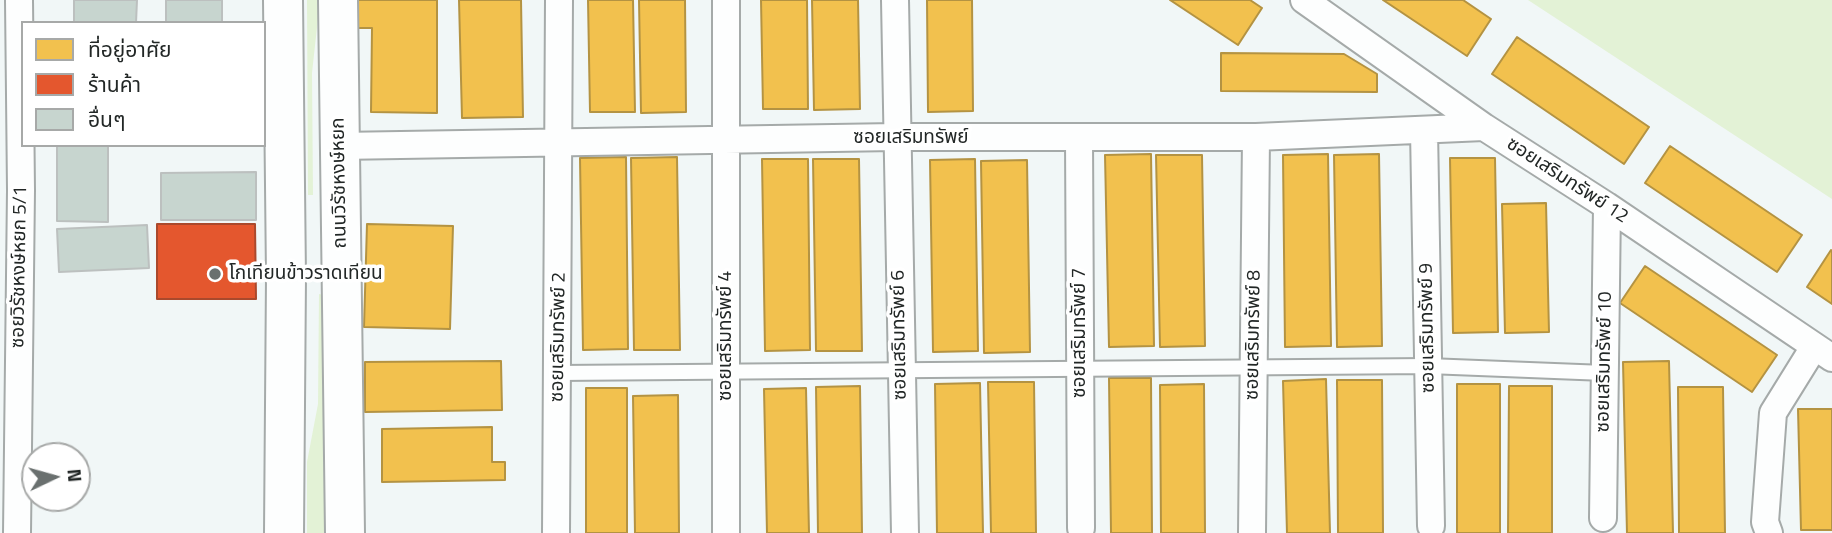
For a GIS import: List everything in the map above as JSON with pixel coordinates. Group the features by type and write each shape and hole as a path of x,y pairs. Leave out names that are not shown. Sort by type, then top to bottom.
{"main road":[{"path":"283,0 286,277 284,533"},
{"name":"ถนนวิรัชหงษ์หยก","path":"338,0 345,533"},
{"path":"286,277 341,277"}],"street":[{"name":"ซอยวิรัชหงษ์หยก 5/1","path":"11,519 10,190 19,0"},
{"name":"ซอยเสริมทรัพย์ 2","path":"556,533 561,141 559,0"},
{"name":"ซอยเสริมทรัพย์ 4","path":"726,0 726,533"},
{"name":"ซอยเสริมทรัพย์ 6","path":"895,0 895,137 905,533"},
{"name":"ซอยเสริมทรัพย์ 12","path":"1304,0 1484,127 1607,206 1823,352"},
{"name":"ซอยเสริมทรัพย์","path":"339,146 895,137 1256,137 1484,127"},
{"name":"ซอยเสริมทรัพย์ 9","path":"1424,130 1431,526"},
{"name":"ซอยเสริมทรัพย์ 8","path":"1252,533 1256,137"},
{"name":"ซอยเสริมทรัพย์ 7","path":"1079,138 1081,528"},
{"name":"ซอยเสริมทรัพย์ 10","path":"1603,518 1607,206"},
{"path":"1769,533 1765,522 1773,413 1823,352"}],"lane":[{"path":"558,373 1428,366 1605,373"}],"green space":[{"path":"307,0 320,0 312,73 313,195 308,195"},
{"path":"1528,0 1832,0 1832,199"},
{"path":"319,294 324,295 324,533 307,533 307,462 318,404"}],"building: ที่อยู่อาศัย":[{"path":"358,0 437,0 437,113 371,112 372,28 358,28"},
{"path":"459,0 521,0 523,117 462,118"},
{"path":"588,0 633,0 635,112 590,112"},
{"path":"639,0 685,0 686,112 641,113"},
{"path":"761,0 807,0 808,109 763,109"},
{"path":"812,0 858,0 860,109 814,110"},
{"path":"927,0 972,0 973,111 928,112"},
{"path":"1170,0 1250,0 1262,8 1238,45"},
{"path":"1383,0 1463,0 1491,19 1467,56"},
{"path":"1517,37 1649,127 1624,164 1492,74"},
{"path":"1221,53 1344,54 1377,74 1377,92 1221,91"},
{"path":"1670,146 1802,235 1777,272 1645,183"},
{"path":"1151,154 1154,346 1109,347 1105,155"},
{"path":"1328,154 1331,346 1285,347 1283,155"},
{"path":"1379,154 1382,346 1337,347 1334,155"},
{"path":"1156,155 1202,155 1205,346 1160,347"},
{"path":"626,157 628,349 583,350 580,158"},
{"path":"677,157 680,350 634,350 631,158"},
{"path":"1450,158 1495,158 1498,332 1453,333"},
{"path":"762,159 808,159 810,350 765,351"},
{"path":"813,159 859,159 862,351 816,351"},
{"path":"975,159 978,351 933,352 930,160"},
{"path":"1027,160 1030,352 984,353 981,161"},
{"path":"1546,203 1549,332 1505,333 1502,204"},
{"path":"367,224 453,226 450,329 364,327"},
{"path":"1832,251 1832,304 1807,287"},
{"path":"1645,266 1777,355 1752,392 1620,303"},
{"path":"501,361 502,410 365,412 365,362"},
{"path":"1669,361 1673,533 1627,533 1623,362"},
{"path":"1109,378 1151,378 1152,533 1111,533"},
{"path":"1326,379 1330,533 1287,533 1283,381"},
{"path":"1337,380 1382,380 1383,533 1338,533"},
{"path":"988,382 1034,382 1036,533 991,533"},
{"path":"980,383 983,533 937,533 935,384"},
{"path":"1204,384 1205,533 1161,533 1160,385"},
{"path":"1457,384 1500,384 1500,533 1457,533"},
{"path":"860,386 862,533 818,533 816,387"},
{"path":"1509,386 1552,386 1552,533 1508,533"},
{"path":"1678,387 1723,387 1725,533 1679,533"},
{"path":"586,388 627,388 627,533 586,533"},
{"path":"806,388 809,533 767,533 764,389"},
{"path":"678,395 679,533 635,533 633,396"},
{"path":"1798,409 1832,409 1832,530 1801,530"},
{"path":"492,427 492,462 505,462 505,480 382,482 382,429"}],"building: ร้านค้า":[{"path":"157,224 255,224 256,299 157,299"}],"building: อื่นๆ":[{"path":"74,0 137,0 136,21 74,21"},
{"path":"166,0 222,0 222,21 166,21"},
{"path":"57,147 108,147 108,222 57,221"},
{"path":"256,172 256,220 161,220 161,173"},
{"path":"147,225 149,268 59,272 57,229"}],"place":[{"name":"โกเทียนข้าวราดเทียน","path":"215,274"}]}
